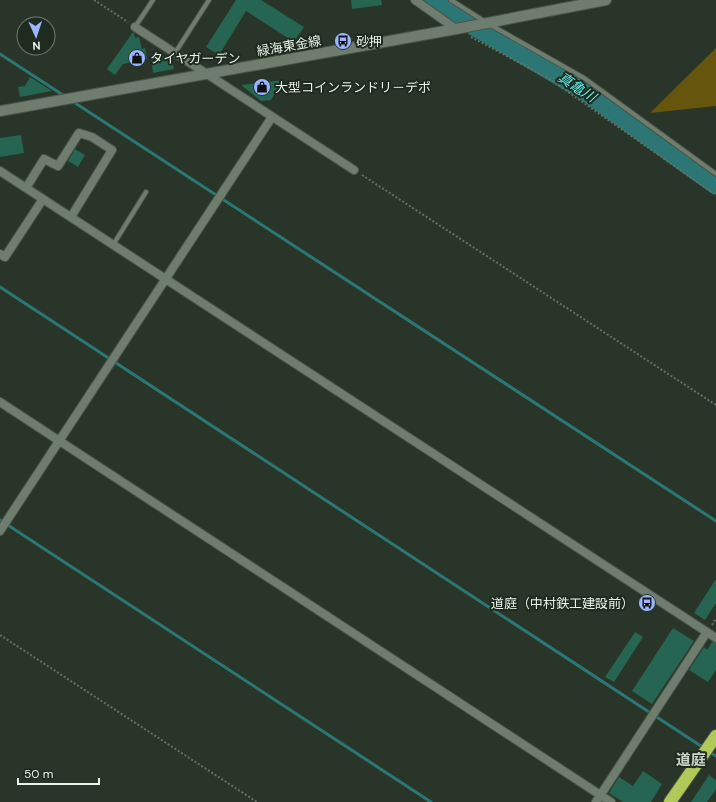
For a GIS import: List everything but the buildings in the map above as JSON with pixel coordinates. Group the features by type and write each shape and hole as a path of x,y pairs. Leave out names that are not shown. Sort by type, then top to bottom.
{"highway":[{"path":"670,802 716,736"}],"main road":[{"name":"緑海東金線","path":"0,111 456,29 606,0"}],"street":[{"path":"415,0 456,29"},
{"path":"135,27 354,170"},
{"path":"0,532 272,117"},
{"path":"26,188 44,159 58,166 79,133 92,137 112,150 71,217"},
{"path":"0,182 2,173 716,638"},
{"path":"0,254 5,257 43,199"},
{"path":"0,402 599,799 611,802"},
{"path":"599,799 707,632"}],"lane":[{"path":"135,27 153,0"},
{"path":"174,53 209,0"},
{"path":"451,0 487,23 584,78 716,174"},
{"path":"113,245 146,192"}],"path":[{"path":"94,0 135,27"},
{"path":"456,29 548,78 716,195"},
{"path":"354,170 716,405"},
{"path":"0,635 256,802"}],"shaded area":[{"path":"716,48 716,106 650,113"}],"waterway":[{"name":"真亀川","path":"431,0 582,89 716,185"},
{"path":"0,54 66,97"},
{"path":"72,101 716,521"},
{"path":"0,287 704,748"},
{"path":"0,520 431,802"},
{"path":"709,752 716,756"}],"place":[{"name":"砂押","path":"343,41"},
{"name":"タイヤガーデン","path":"137,58"},
{"name":"大型コインランドリ－デポ","path":"262,87"},
{"name":"道庭（中村鉄工建設前）","path":"647,603"}],"district":[{"name":"道庭","path":"691,760"}]}
